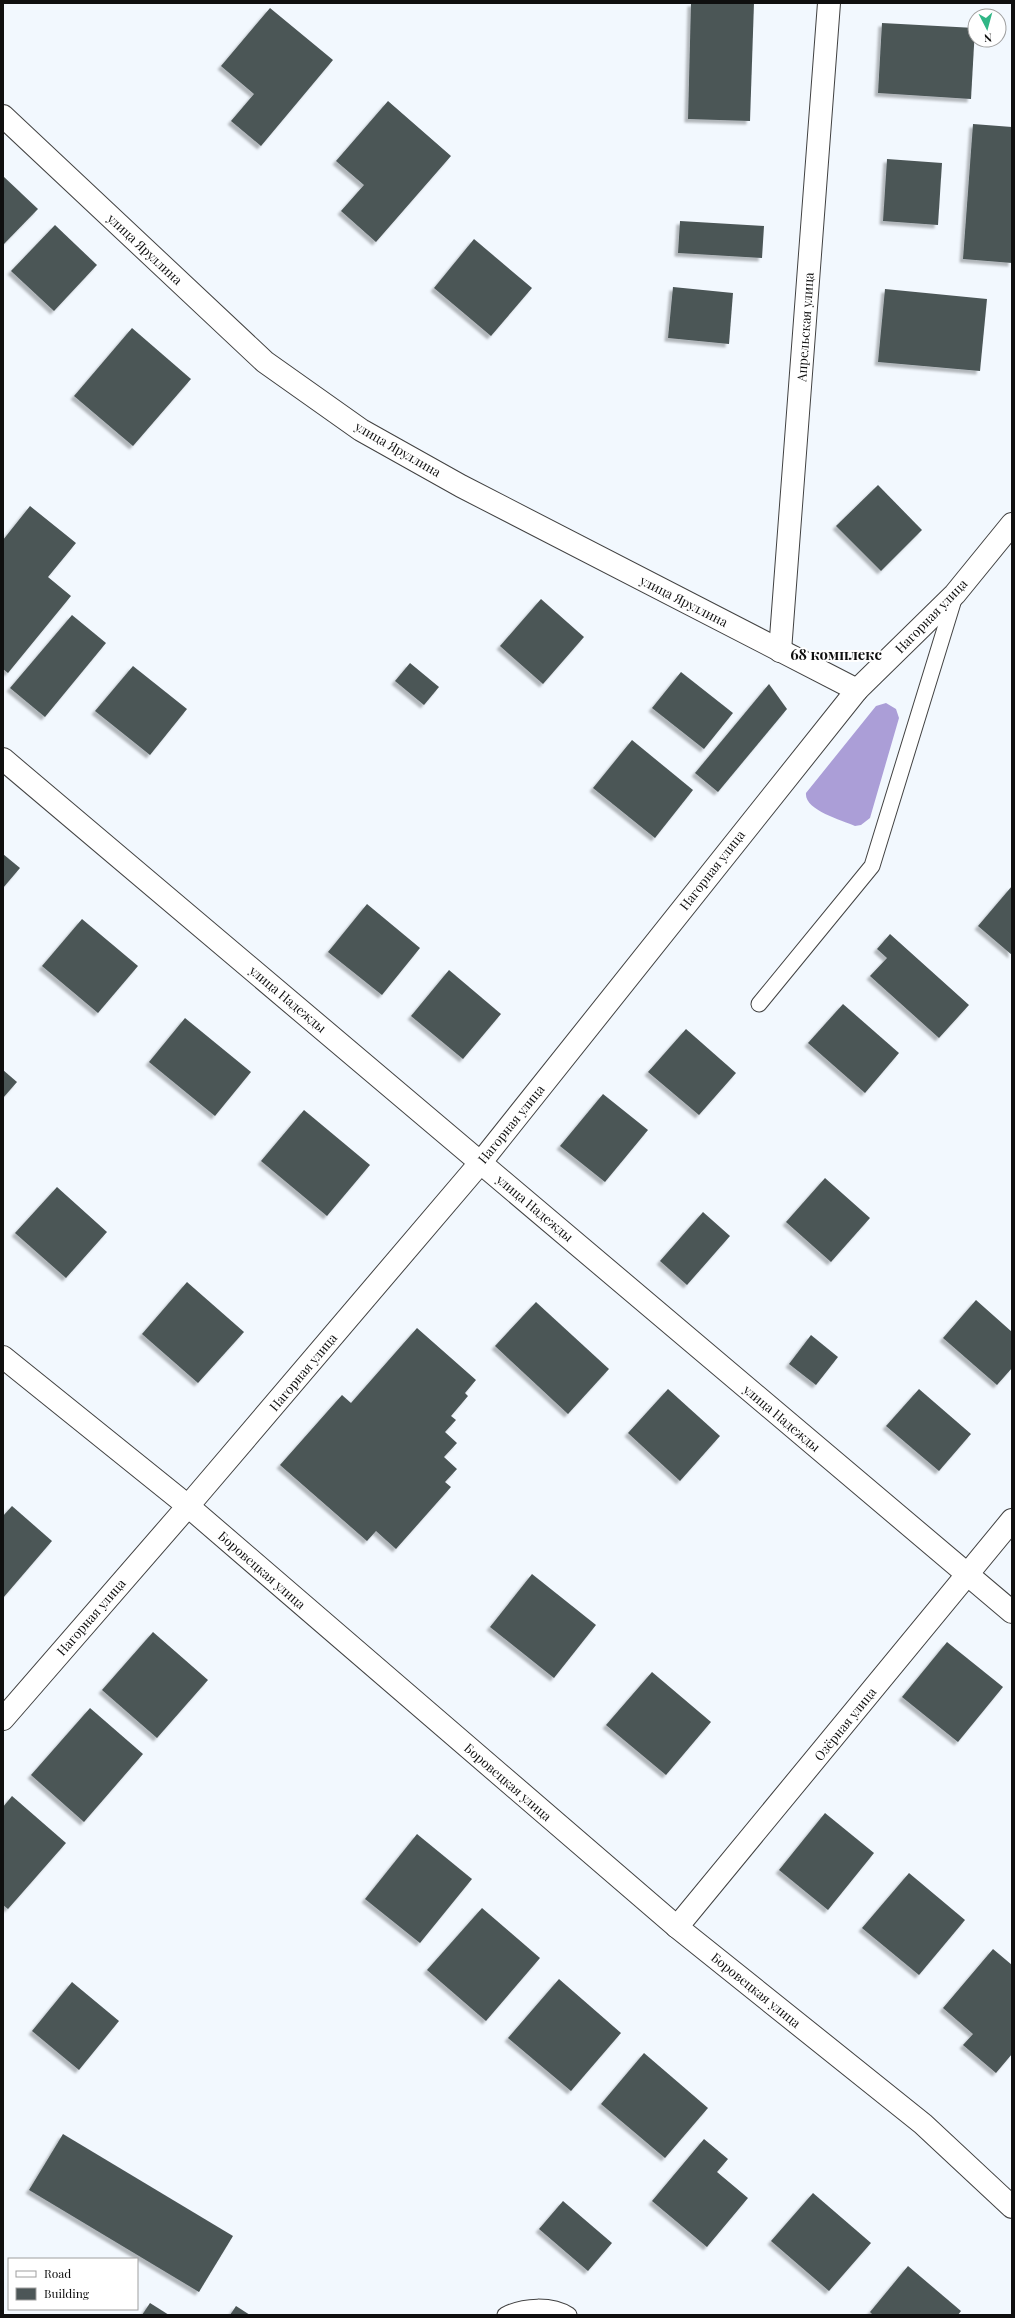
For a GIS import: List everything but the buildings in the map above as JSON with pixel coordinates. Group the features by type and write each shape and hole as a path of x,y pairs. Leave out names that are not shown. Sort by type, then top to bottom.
{"street":[{"name":"Апрельская улица","path":"780,651 829,3"},
{"name":"улица Яруллина","path":"3,116 265,362 361,430 461,486 857,690"},
{"name":"Нагорная улица","path":"3,1719 188,1506 481,1162 857,690 955,594 1012,524"},
{"name":"улица Надежды","path":"3,758 1012,1612"},
{"name":"Боровецкая улица","path":"3,1357 188,1506 677,1928 923,2124 1012,2207"},
{"name":"Озёрная улица","path":"677,1928 1012,1520"}],"lane":[{"path":"759,1004 872,866 955,594"},
{"path":"505,2315 531,2307 560,2310 569,2315"}],"shaded area":[{"path":"886,703 896,709 899,718 870,818 861,825 855,826 824,814 811,804 807,799 806,793 876,706"}],"district":[{"name":"68 комплекс","path":"836,655"}]}
